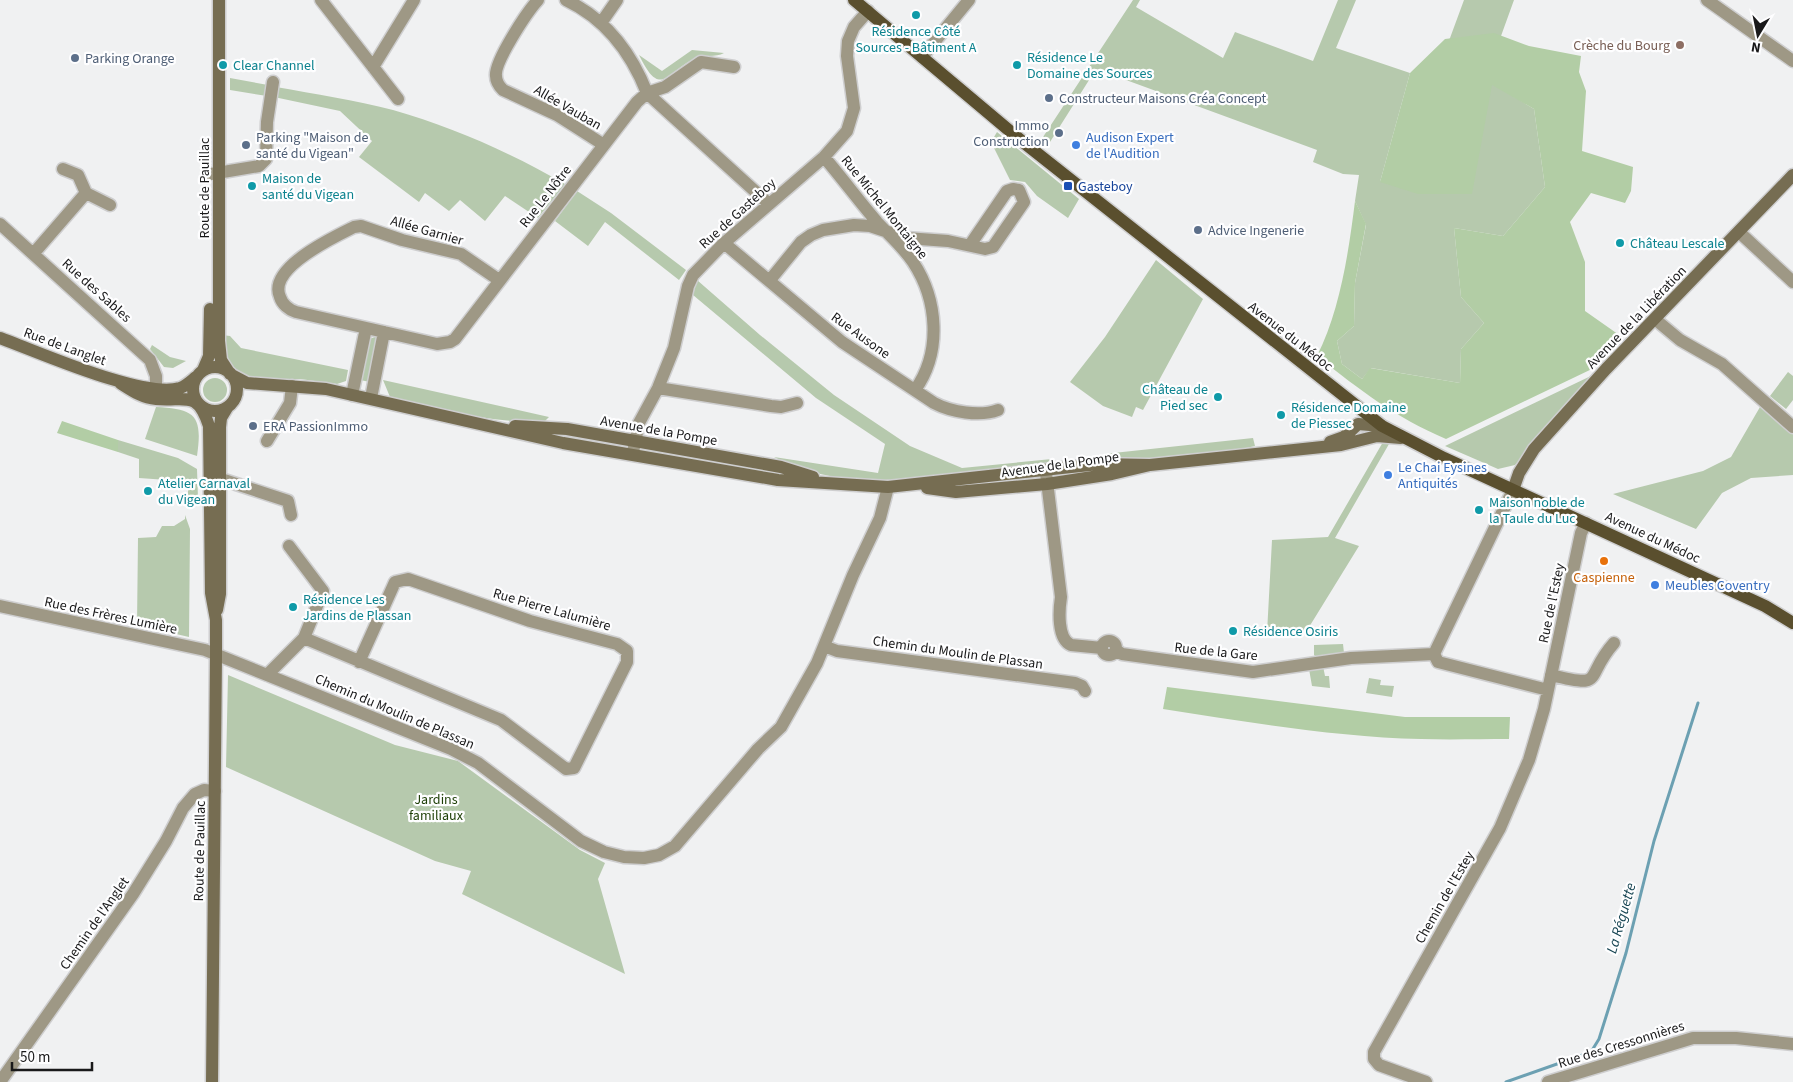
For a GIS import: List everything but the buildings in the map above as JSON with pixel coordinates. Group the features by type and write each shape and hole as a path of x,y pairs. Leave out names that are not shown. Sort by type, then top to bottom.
{"main road":[{"name":"Avenue du Médoc","path":"854,0 1024,142 1382,426 1402,438 1765,606 1793,622"},
{"name":"Avenue du Médoc","path":"1765,606 1793,615"}],"street":[{"name":"Route de Pauillac","path":"211,0 219,341 221,360 230,374"},
{"name":"Route de Pauillac","path":"200,374 210,356 219,0"},
{"path":"321,0 398,99"},
{"path":"373,67 414,0"},
{"name":"Allée Vauban","path":"538,0 499,62 496,77 498,84 503,90 557,115 604,145"},
{"path":"601,23 617,0"},
{"path":"922,57 969,0"},
{"path":"1707,0 1724,5 1793,61"},
{"path":"569,1 601,23 616,37 629,54 647,93 769,204"},
{"name":"Rue de Gasteboy","path":"632,455 639,423 658,388 674,348 690,280 724,243 824,156 847,131 853,116 854,100 847,56 848,41 854,27 868,11"},
{"path":"647,93 665,87 701,62 734,67"},
{"path":"215,173 259,166 266,159 267,122 273,82"},
{"name":"Rue Le Nôtre","path":"384,332 437,344 450,342 455,339 637,102 647,93"},
{"name":"Rue Michel Montaigne","path":"824,156 911,259 923,278 930,296 933,318 932,358 926,375 916,390"},
{"path":"63,169 78,174 86,193 110,206"},
{"name":"Avenue de la Libération","path":"1513,490 1519,473 1534,449 1793,175"},
{"path":"770,280 801,242 824,230 862,224 906,238 948,241 970,246 985,249 993,247 1024,202 1020,190 1013,189 1007,191 970,246"},
{"path":"34,253 86,193"},
{"name":"Rue des Sables","path":"0,224 150,360 156,376 156,389"},
{"name":"Allée Garnier","path":"384,332 296,312 282,302 278,292 282,276 289,267 315,247 354,227 368,227 402,240 462,254 499,280"},
{"path":"1739,232 1793,282"},
{"name":"Rue Ausone","path":"724,243 842,342 942,407 983,414 998,410"},
{"path":"1656,320 1680,340 1722,364 1793,427"},
{"path":"352,395 366,328"},
{"path":"371,398 384,332"},
{"name":"Rue de Langlet","path":"0,338 120,383 156,389 182,388 200,374"},
{"path":"217,367 230,374 237,386 231,404 213,412 199,405 192,392 200,374 217,367"},
{"name":"Avenue de la Pompe","path":"230,374 247,383 269,386 292,386 371,398 480,422 519,433 778,480 888,487 915,486 1099,464 1150,465"},
{"name":"Rue de Langlet","path":"120,383 137,394 149,398 182,398 199,405"},
{"name":"Avenue de la Pompe","path":"231,404 252,390 269,386"},
{"path":"267,442 290,403 292,386"},
{"path":"658,388 771,406 781,407 798,403"},
{"path":"1351,403 1358,417 1358,424 1368,423 1382,426"},
{"name":"Route de Pauillac","path":"215,480 221,418 231,404"},
{"name":"Route de Pauillac","path":"199,405 209,426 215,480 220,594 216,620 212,1082"},
{"name":"Avenue de la Pompe","path":"480,422 567,429 782,467 831,482"},
{"name":"Avenue de la Pompe","path":"1323,445 1344,436 1358,424"},
{"name":"Avenue de la Pompe","path":"915,486 956,492 1047,484 1112,474 1150,465 1355,443 1377,436 1402,438"},
{"path":"1045,470 1047,484"},
{"path":"215,480 288,501 291,515"},
{"name":"Rue de la Gare","path":"1047,484 1061,597 1059,609 1063,636 1067,643 1102,648 1104,654 1109,655 1116,650 1122,654 1253,672 1351,658 1434,654"},
{"name":"Chemin du Moulin de Plassan","path":"216,655 464,754 581,841 604,852 624,857 644,858 659,855 675,846 758,749 781,727 817,663 853,575 880,518 888,487"},
{"path":"1513,490 1434,654 1438,662 1548,690"},
{"name":"Rue de l'Estey","path":"1548,690 1579,543 1586,523"},
{"path":"267,675 304,638 323,591 289,546"},
{"name":"Rue Pierre Lalumière","path":"304,638 359,662 501,720 566,769 574,768 627,662 627,651 617,644 530,621 408,579 395,582 359,662"},
{"name":"Rue des Frères Lumière","path":"0,606 205,650 216,655"},
{"path":"1551,674 1583,683 1589,681 1594,678 1602,657 1614,643"},
{"name":"Chemin du Moulin de Plassan","path":"824,646 837,652 1075,683 1082,686 1085,691"},
{"name":"Chemin de l'Estey","path":"1426,1082 1379,1064 1374,1059 1374,1052 1500,828 1529,760 1548,690"},
{"name":"Chemin de l'Anglet","path":"0,1082 133,894 166,841 183,808 195,794 204,790 215,791"},
{"name":"Rue des Cressonnières","path":"1548,1082 1693,1038 1736,1038 1793,1044"}],"green space":[{"path":"1133,0 1140,0 1136,7 1223,58 1235,32 1313,61 1338,0 1356,0 1336,48 1410,73 1380,182 1450,38 1464,0 1514,0 1501,36 1493,84 1534,109 1545,187 1503,236 1454,228 1461,297 1484,323 1461,349 1460,383 1371,368 1362,379 1342,364 1337,341 1354,326 1355,283 1366,225 1355,201 1359,175 1343,174 1313,162 1317,150 1096,69 1050,142 1043,137"},
{"path":"1494,33 1529,46 1581,56 1579,72 1586,91 1582,151 1633,167 1631,191 1625,203 1591,193 1570,222 1585,262 1585,311 1622,337 1594,368 1446,439 1394,412 1317,356 1338,300 1350,240 1355,201 1366,224 1355,283 1354,326 1337,341 1342,364 1362,379 1370,368 1460,383 1461,349 1484,323 1461,297 1454,228 1503,236 1545,187 1534,109 1492,85 1472,194 1418,194 1380,182 1410,73 1445,39"},
{"path":"692,50 724,53 701,57 684,64 664,79 653,76 639,55 662,71"},
{"path":"230,78 268,85 267,96 230,90"},
{"path":"276,87 364,103 438,124 524,162 565,184 538,218 505,196 485,221 460,200 449,211 425,193 419,202 359,157 372,141 340,111 274,97"},
{"path":"997,132 1079,199 1068,218 1037,196 1025,182 1010,180 991,142"},
{"path":"577,191 611,213 686,270 679,280 605,222 588,246 555,221"},
{"path":"1156,260 1203,299 1143,410 1136,407 1132,417 1103,406 1070,382 1105,337"},
{"path":"697,280 760,335 834,395 910,446 962,468 1052,459 1052,465 947,478 875,481 839,478 806,470 774,457 878,473 885,444 816,398 693,295"},
{"path":"222,335 230,336 241,348 348,370 346,381 337,384 300,379 252,379 238,372 227,359"},
{"path":"378,338 370,382 360,380 369,339"},
{"path":"152,345 170,357 186,361 173,368 164,367 150,349"},
{"path":"1788,372 1793,376 1793,400 1786,409 1770,396"},
{"path":"1595,374 1515,465 1498,469 1445,446"},
{"path":"215,378 224,381 227,390 224,399 215,402 206,399 203,390 206,381"},
{"path":"383,380 549,417 545,421 526,422 487,418 448,410 390,397"},
{"path":"156,407 180,410 193,417 199,431 197,456 145,439"},
{"path":"1760,407 1793,430 1793,475 1751,478 1722,493 1696,529 1613,494 1703,471 1731,457"},
{"path":"62,421 118,440 118,452 57,433"},
{"path":"1253,438 1255,446 1246,448 1139,460 1104,460 1104,454"},
{"path":"118,440 178,458 197,469 198,499 188,501 188,486 168,478 167,480 139,478 139,459 118,452"},
{"path":"1383,442 1389,444 1335,538 1359,546 1306,632 1267,633 1272,540 1328,537"},
{"path":"185,515 190,529 189,637 137,625 138,538 156,537 162,526 174,526 185,519"},
{"path":"1343,644 1344,653 1316,657 1314,655 1314,645"},
{"path":"1323,666 1325,676 1329,676 1330,688 1312,686 1309,669"},
{"name":"Jardins familiaux","path":"228,675 395,745 458,761 580,850 605,863 598,879 625,974 462,894 471,871 435,861 226,767"},
{"path":"1369,678 1381,680 1380,685 1394,686 1392,697 1366,693"},
{"path":"1167,687 1405,717 1510,717 1509,739 1389,738 1324,732 1227,719 1163,709"}],"waterway":[{"name":"La Réguette","path":"1506,1082 1591,1052 1599,1039 1626,953 1654,841 1698,703"}],"place":[{"name":"Résidence Côté Sources - Bâtiment A","path":"916,15"},
{"name":"Crèche du Bourg","path":"1680,45"},
{"name":"Parking Orange","path":"75,58"},
{"name":"Clear Channel","path":"223,65"},
{"name":"Résidence Le Domaine des Sources","path":"1017,65"},
{"name":"Constructeur Maisons Créa Concept","path":"1049,98"},
{"name":"Immo Construction","path":"1059,133"},
{"name":"Parking \"Maison de santé du Vigean\"","path":"246,145"},
{"name":"Audison Expert de l'Audition","path":"1076,145"},
{"name":"Maison de santé du Vigean","path":"252,186"},
{"name":"Gasteboy","path":"1068,186"},
{"name":"Advice Ingenerie","path":"1198,230"},
{"name":"Château Lescale","path":"1620,243"},
{"name":"Château de Pied sec","path":"1218,397"},
{"name":"Résidence Domaine de Piessec","path":"1281,415"},
{"name":"ERA PassionImmo","path":"253,426"},
{"name":"Le Chai Eysines Antiquités","path":"1388,475"},
{"name":"Atelier Carnaval du Vigean","path":"148,491"},
{"name":"Maison noble de la Taule du Luc","path":"1479,510"},
{"name":"Caspienne","path":"1604,561"},
{"name":"Meubles Coventry","path":"1655,585"},
{"name":"Résidence Les Jardins de Plassan","path":"293,607"},
{"name":"Résidence Osiris","path":"1233,631"}]}
